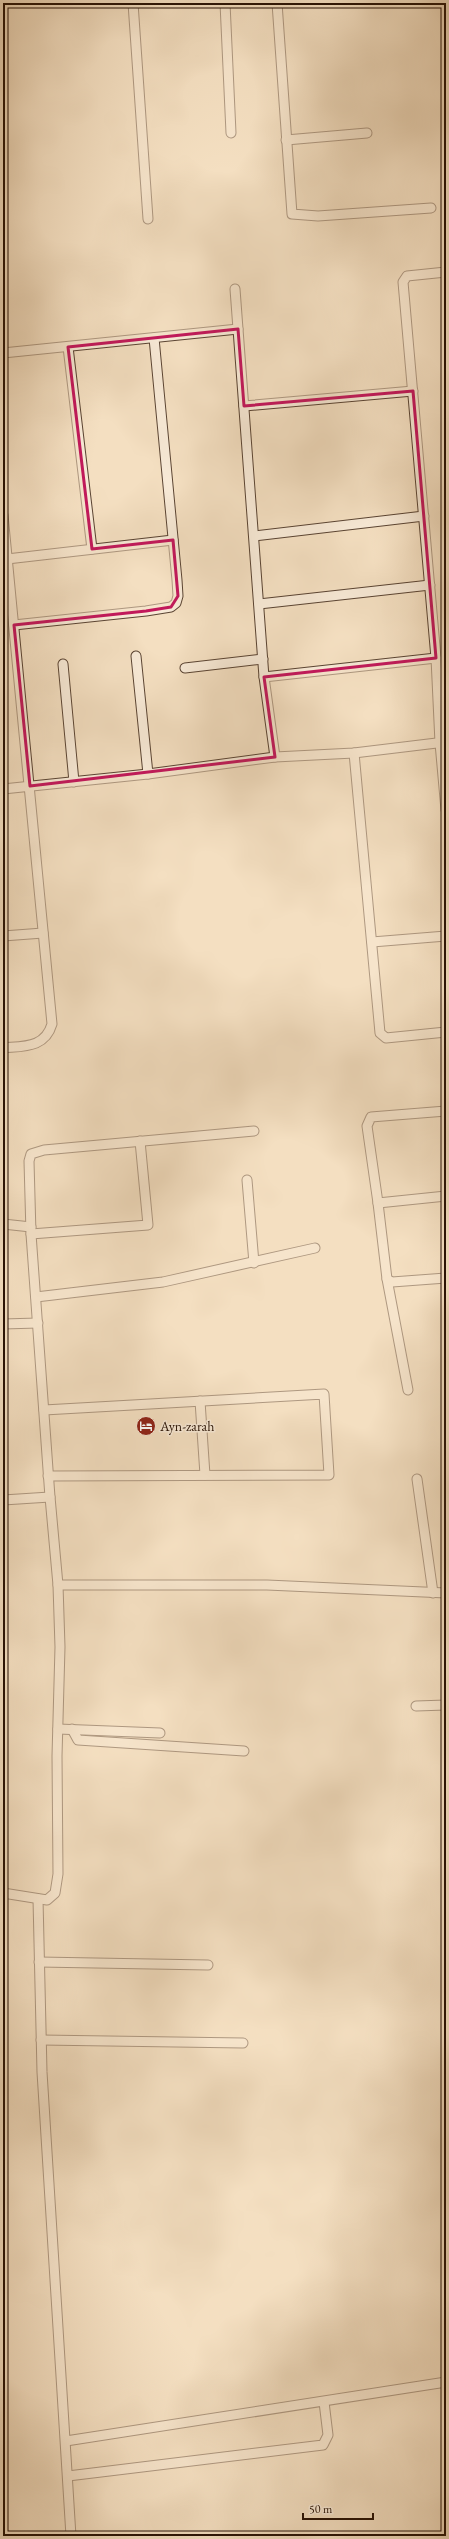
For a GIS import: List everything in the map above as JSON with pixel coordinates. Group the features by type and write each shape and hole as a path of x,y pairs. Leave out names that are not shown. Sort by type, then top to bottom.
{"street":[{"path":"133,3 148,219"},
{"path":"225,3 231,133"},
{"path":"277,3 292,214 318,216 431,208"},
{"path":"286,140 367,133"},
{"path":"446,272 414,274 407,276 403,282 443,742 446,810"},
{"path":"235,289 264,677 274,757"},
{"path":"3,353 238,329"},
{"path":"14,625 171,607 176,603 178,596 154,338"},
{"path":"68,347 92,549"},
{"path":"244,406 413,391"},
{"path":"3,515 7,559 8,605 14,625 52,1024 49,1034 37,1044 3,1048"},
{"path":"254,536 424,516"},
{"path":"7,559 173,540"},
{"path":"259,604 430,585"},
{"path":"136,656 148,774"},
{"path":"264,677 436,658"},
{"path":"185,668 263,659"},
{"path":"63,664 74,782"},
{"path":"3,789 148,774 274,757 354,753 443,742"},
{"path":"354,753 382,1037 392,1038 446,1032"},
{"path":"3,936 43,933"},
{"path":"372,942 446,936"},
{"path":"408,1390 387,1279 368,1122 371,1118 382,1115 446,1111"},
{"path":"3,1893 38,1899 52,1898 57,1885 60,1654 58,1584 48,1476 31,1230 29,1161 31,1154 44,1150 254,1131"},
{"path":"3,1224 31,1230 148,1225 140,1141"},
{"path":"247,1180 254,1263"},
{"path":"378,1203 446,1196"},
{"path":"36,1297 163,1282 254,1263 315,1248"},
{"path":"387,1279 392,1282 446,1278"},
{"path":"3,1324 38,1323"},
{"path":"44,1410 324,1394 329,1475 48,1476"},
{"path":"200,1401 205,1475"},
{"path":"417,1479 433,1593"},
{"path":"3,1500 50,1497"},
{"path":"58,1584 274,1585 446,1593"},
{"path":"416,1706 446,1705"},
{"path":"58,1729 160,1733"},
{"path":"72,1729 78,1740 244,1751"},
{"path":"38,1899 41,2040 71,2536"},
{"path":"39,1962 208,1965"},
{"path":"41,2040 242,2043"},
{"path":"66,2441 446,2382"},
{"path":"68,2476 323,2445 328,2435 324,2402"}],"highlighted area":[{"path":"238,329 244,406 413,391 436,658 264,677 275,757 30,786 14,625 171,607 178,596 173,540 92,549 68,347"}],"place":[{"name":"Ayn-zarah","path":"146,1426"}]}
